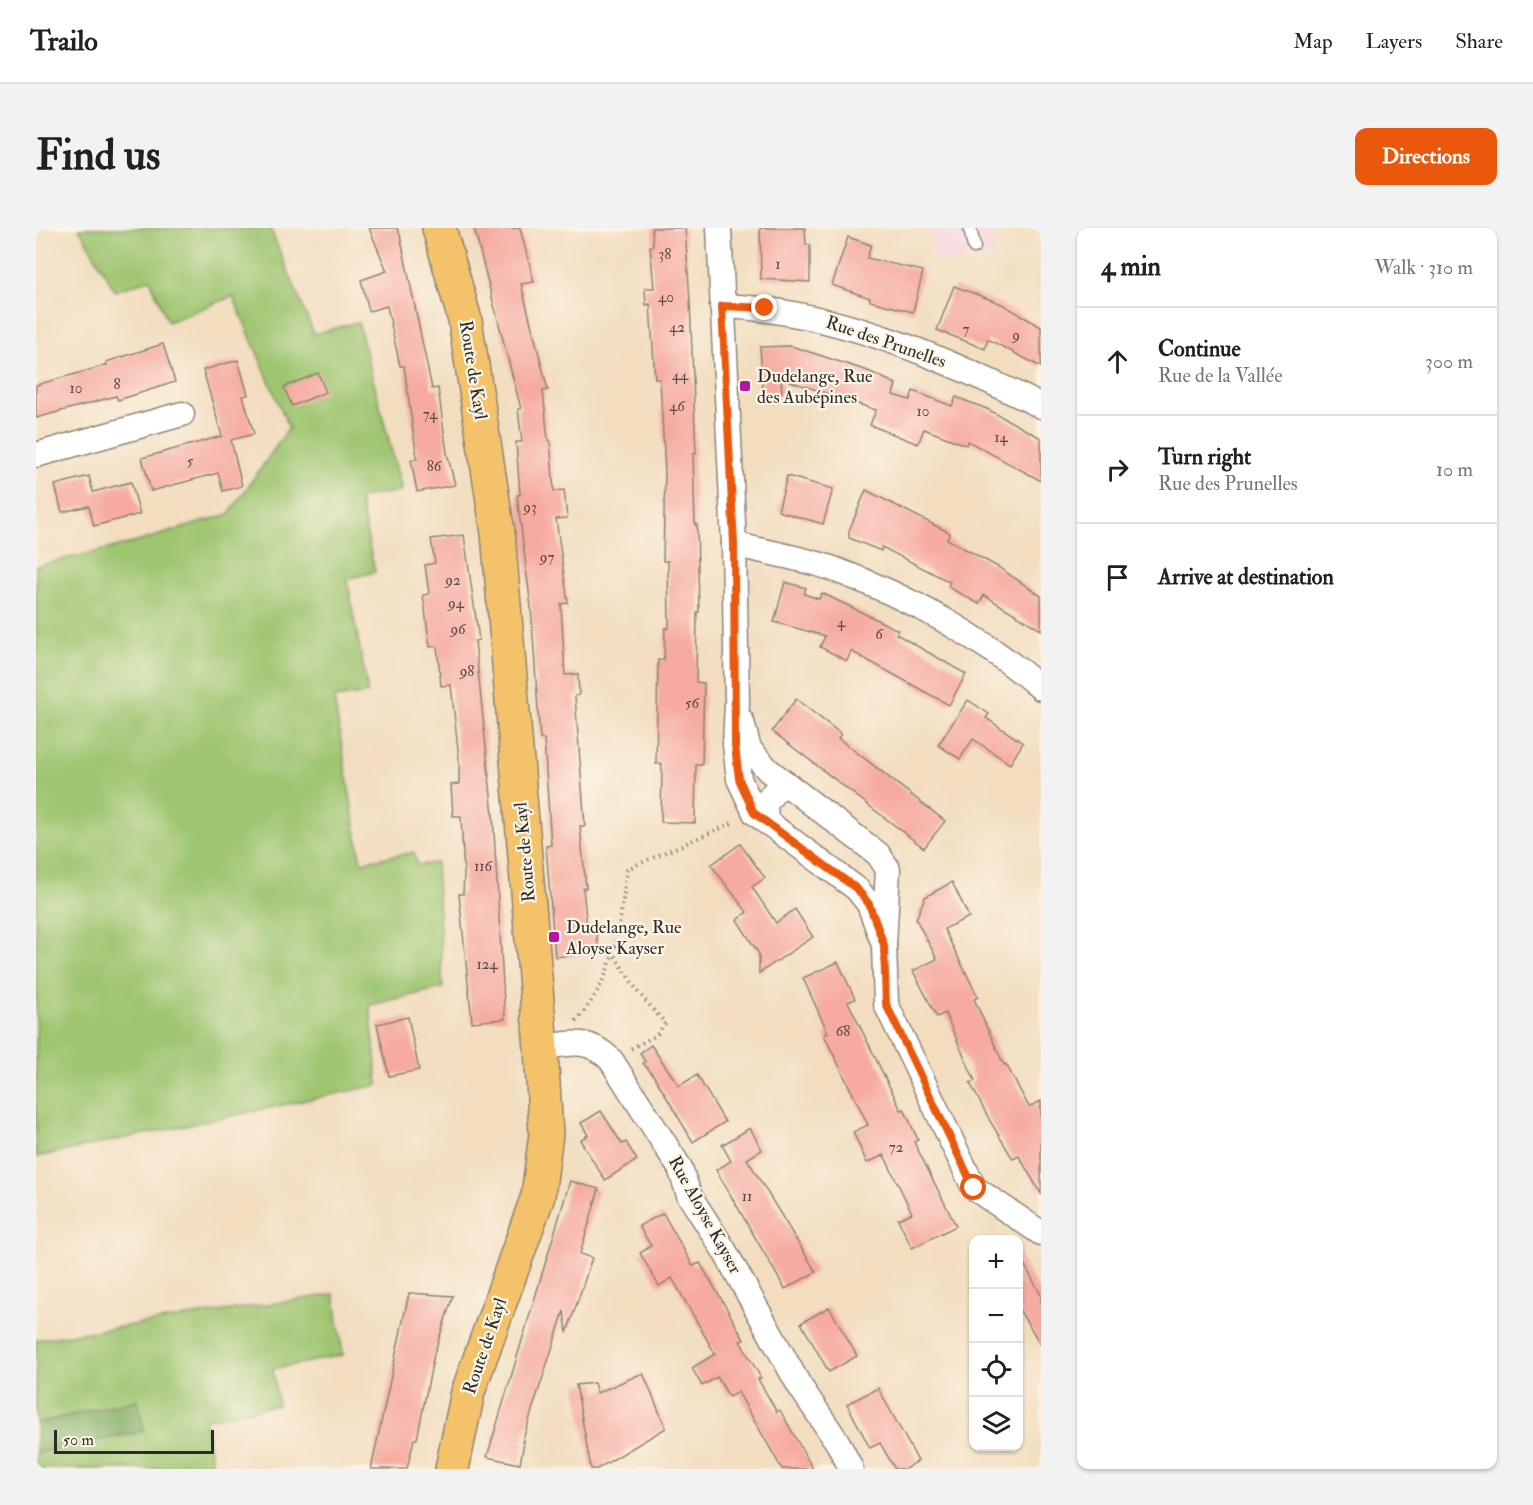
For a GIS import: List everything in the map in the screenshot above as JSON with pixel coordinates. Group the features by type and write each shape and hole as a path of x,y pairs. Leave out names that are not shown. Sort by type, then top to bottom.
{"main road":[{"name":"Route de Kayl","path":"439,228 465,320 498,533 542,1048 546,1134 538,1196 468,1392 452,1469"}],"street":[{"path":"719,228 734,544 737,702 735,746 739,779 760,818 857,889 869,904 884,945"},
{"name":"Rue des Prunelles","path":"722,306 765,308 817,319 890,341 989,380 1041,406"},
{"path":"36,455 182,414"},
{"path":"734,544 834,569 891,593 956,628 1041,688"},
{"path":"737,702 749,749 785,783 878,854 888,869 884,945 886,1004 974,1188 1041,1233"},
{"path":"760,818 765,804 785,783"},
{"path":"857,889 881,880 888,869"},
{"name":"Rue Aloyse Kayser","path":"542,1048 575,1042 598,1047 611,1060 680,1168 690,1195 724,1250 799,1385 838,1443 851,1469"}],"lane":[{"path":"970,228 974,247"}],"path":[{"path":"575,1042 571,1026 589,1006 614,956 627,869 760,818"},
{"path":"611,1060 657,1035 665,1023 638,992 614,956"}],"shaded area":[{"path":"930,228 991,228 996,258 935,262"}],"green space":[{"path":"79,228 270,228 314,334 358,322 402,491 359,498 375,572 347,579 368,693 334,698 361,862 414,852 417,865 436,863 443,988 370,1005 378,1085 36,1157 36,566 137,542 229,514 289,428 233,296 168,322 150,279 115,291"},
{"path":"334,1294 343,1355 273,1369 278,1405 205,1419 213,1469 36,1469 36,1453 144,1431 138,1400 36,1423 36,1340"},
{"path":"138,1400 144,1431 36,1453 36,1423"}],"building":[{"path":"369,228 397,228 400,235 432,389 438,388 447,453 455,485 417,492 411,460 417,459 404,366 400,366 387,306 369,311 361,280 387,271"},
{"path":"474,228 520,228 534,282 521,284 548,390 543,391 554,491 564,490 567,518 556,519 568,603 561,604 565,675 578,674 579,695 575,696 585,826 580,826 586,888 583,888 587,928 596,927 599,953 555,957 546,846 551,845 544,739 540,739 531,607 517,495 520,495 516,442 522,442 518,409 521,409"},
{"path":"652,228 685,228 696,454 693,454 699,612 697,612 696,682 704,683 702,765 696,765 695,823 661,822 662,764 656,764 658,660 664,660 665,628 669,628 668,561 663,561 665,472 660,379 655,379 650,304 646,305 645,288 654,288 650,246 653,246"},
{"path":"760,228 805,228 806,245 810,245 810,282 761,279"},
{"path":"848,237 871,245 867,258 923,271 913,312 870,301 870,298 832,285"},
{"path":"954,286 1002,304 1041,327 1041,367 988,339 985,349 937,330"},
{"path":"163,344 175,382 118,400 116,396 36,418 36,385 107,365 106,362"},
{"path":"791,346 868,371 896,384 893,395 910,400 913,391 952,406 956,397 987,409 1041,438 1041,481 968,441 966,445 924,429 918,444 870,425 876,410 781,378 782,393 763,394 760,347"},
{"path":"238,360 248,395 243,396 254,434 231,440 242,486 223,491 218,473 151,491 142,458 222,436 203,370"},
{"path":"318,373 326,392 292,406 284,387"},
{"path":"89,476 93,492 131,482 140,514 94,526 89,506 62,512 55,485"},
{"path":"787,476 833,489 823,524 778,511"},
{"path":"866,490 950,533 947,539 998,567 1041,596 1041,630 984,595 979,604 948,587 950,582 882,547 881,551 849,538 849,531"},
{"path":"464,535 479,640 475,641 493,815 505,1019 472,1022 459,894 463,894 464,875 461,816 453,816 451,785 459,784 459,759 451,685 441,686 437,646 430,647 423,595 429,594 425,565 435,563 431,539"},
{"path":"785,582 806,588 804,594 819,599 822,593 898,630 896,634 966,674 949,705 851,651 847,661 820,647 825,636 774,622"},
{"path":"796,699 841,734 838,738 945,821 924,848 772,731"},
{"path":"968,700 989,714 986,718 1023,743 1010,764 973,739 960,759 938,745"},
{"path":"740,844 765,878 752,887 776,923 795,909 813,937 759,973 759,954 737,920 747,912 711,865"},
{"path":"952,882 969,917 944,929 978,997 974,999 1004,1065 1006,1064 1029,1107 1041,1101 1041,1194 1019,1156 1013,1159 990,1121 970,1083 975,1081 945,1013 937,1017 913,971 937,959 916,919 925,897"},
{"path":"838,962 855,999 848,1002 901,1110 904,1109 918,1140 914,1142 956,1226 912,1248 898,1219 912,1213 884,1155 867,1163 853,1132 868,1125 824,1035 828,1033 803,978"},
{"path":"408,1017 419,1070 389,1076 377,1024"},
{"path":"651,1045 679,1086 697,1075 725,1122 693,1142 654,1076 643,1063 645,1062 640,1053"},
{"path":"601,1111 622,1144 626,1142 637,1160 605,1180 580,1140 588,1135 581,1123"},
{"path":"750,1128 762,1150 747,1159 816,1272 785,1289 716,1170 731,1161 722,1145"},
{"path":"570,1181 599,1189 580,1254 592,1258 567,1333 564,1311 522,1442 524,1442 520,1464 487,1457"},
{"path":"663,1213 693,1266 700,1263 722,1300 744,1340 740,1341 761,1378 758,1379 777,1412 780,1410 813,1469 782,1469 738,1392 729,1397 717,1377 702,1386 692,1368 715,1354 672,1278 659,1286 640,1253 651,1246 639,1226"},
{"path":"1023,1262 1041,1295 1041,1345 1023,1316"},
{"path":"409,1293 453,1296 434,1354 417,1439 414,1439 407,1469 371,1469"},
{"path":"829,1307 857,1356 829,1372 801,1323"},
{"path":"643,1373 666,1428 597,1469 591,1469 576,1385 594,1383 597,1393"},
{"path":"878,1388 918,1461 905,1469 895,1469 880,1443 870,1448 847,1404"}],"place":[{"name":"Dudelange, Rue des Aubépines","path":"745,386"},
{"name":"Dudelange, Rue Aloyse Kayser","path":"554,937"}],"route":[{"path":"765,308 722,306 734,544 737,702 735,746 739,779 754,813 857,889 869,904 884,945 886,1004 974,1188"}]}
